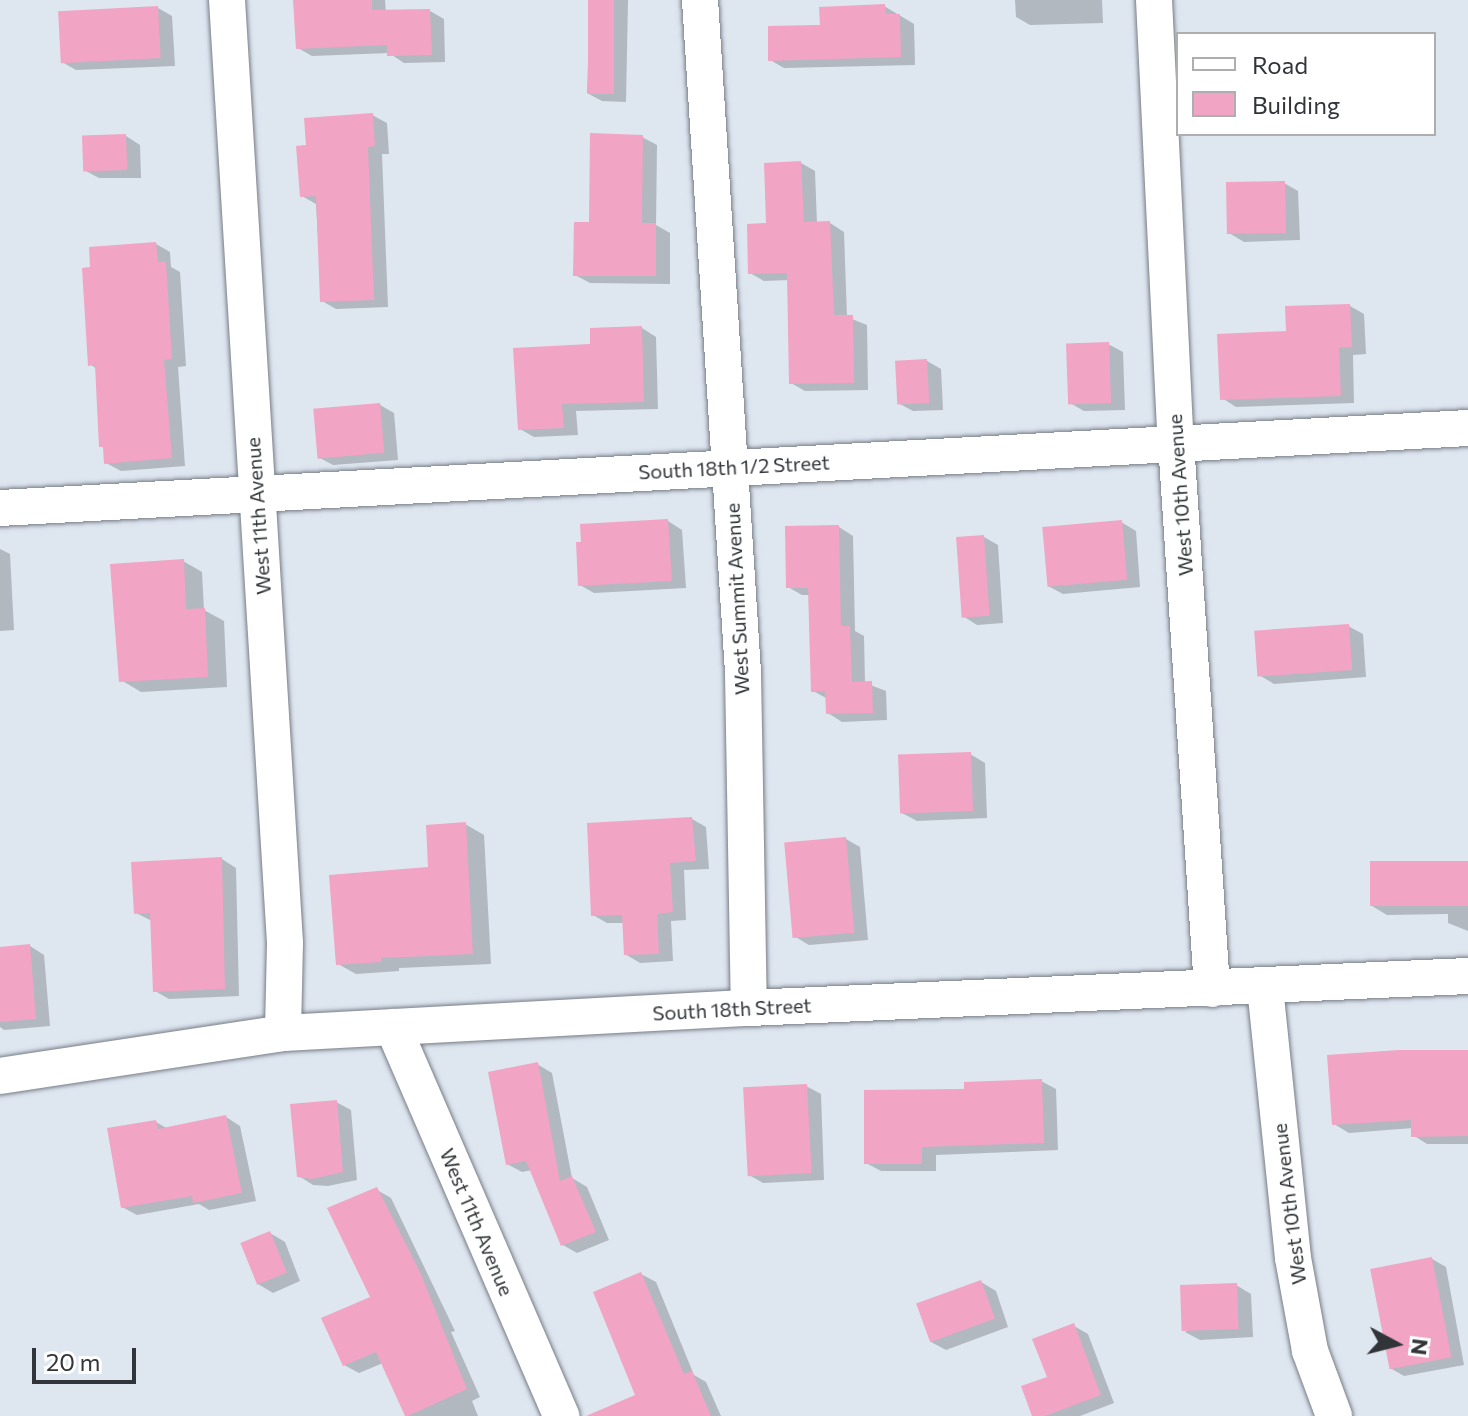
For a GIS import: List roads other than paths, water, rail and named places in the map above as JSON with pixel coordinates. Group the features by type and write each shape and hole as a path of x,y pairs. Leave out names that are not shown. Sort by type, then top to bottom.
{"street":[{"name":"West 11th Avenue","path":"227,0 285,943 283,1033"},
{"name":"West Summit Avenue","path":"700,0 743,673 749,1008"},
{"name":"West 10th Avenue","path":"1154,0 1176,442 1212,989"},
{"name":"South 18th 1/2 Street","path":"0,508 1468,428"},
{"name":"South 18th Street","path":"0,1076 283,1033 749,1008 1468,976"},
{"name":"West 10th Avenue","path":"1265,987 1293,1258 1310,1351 1334,1416"},
{"name":"West 11th Avenue","path":"393,1027 561,1416"}]}
